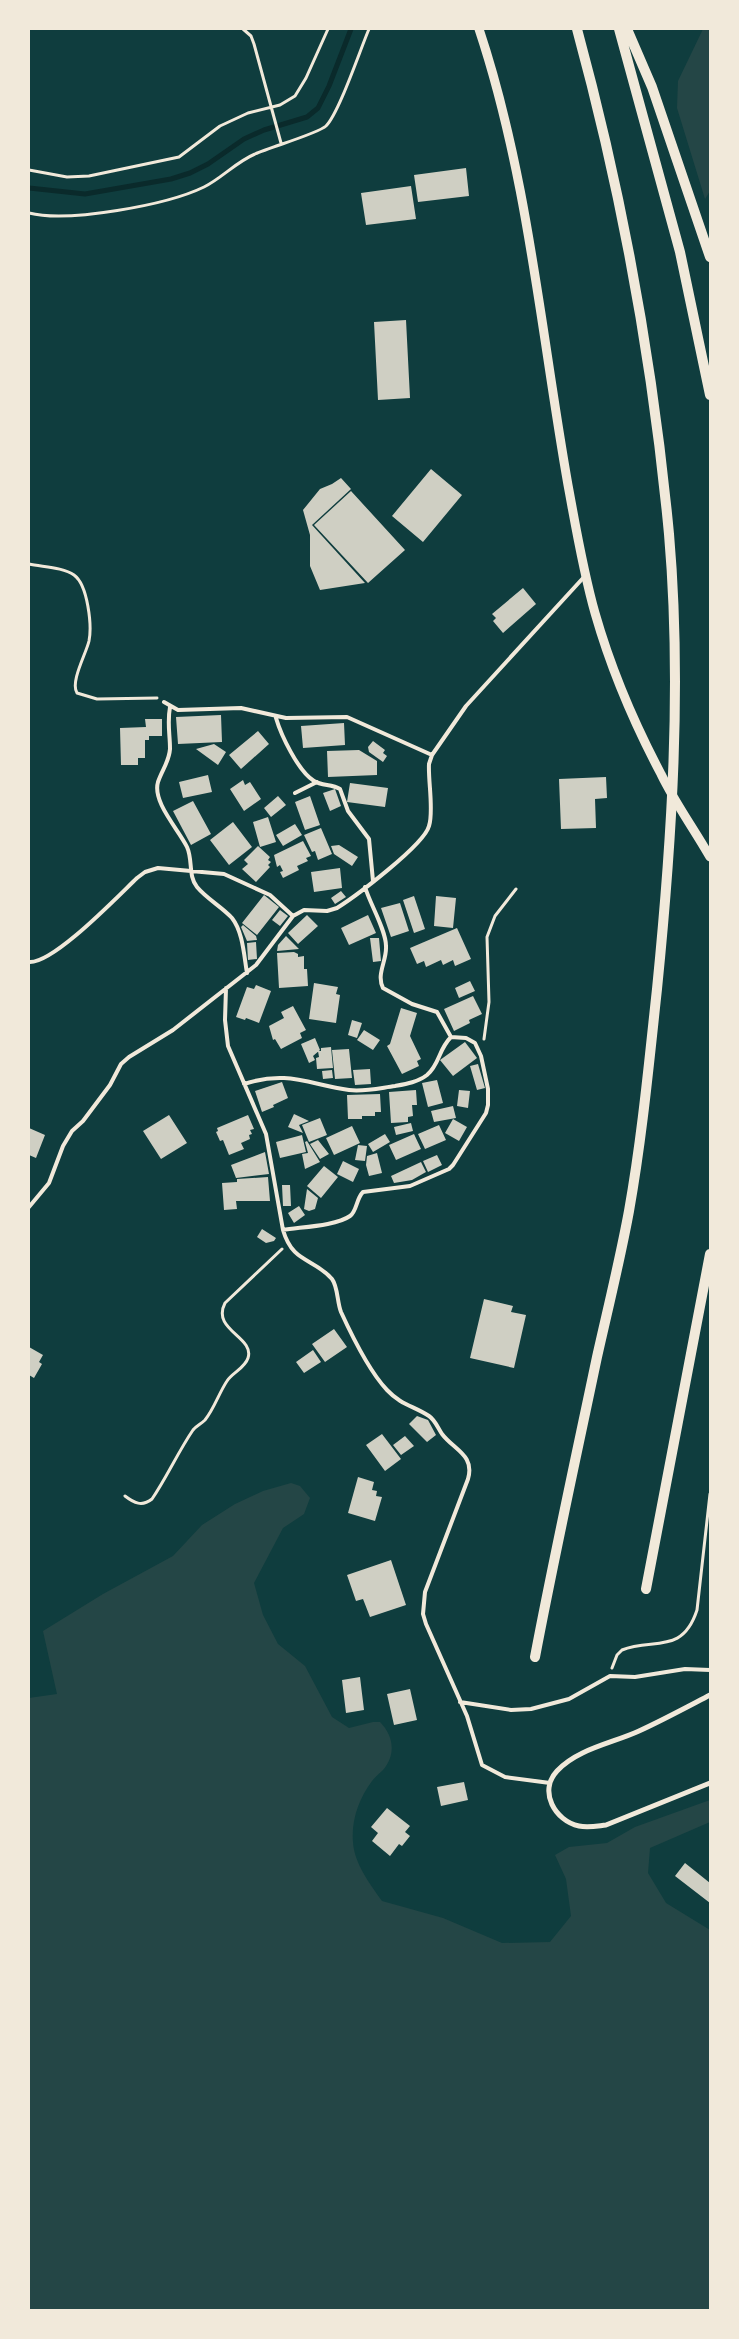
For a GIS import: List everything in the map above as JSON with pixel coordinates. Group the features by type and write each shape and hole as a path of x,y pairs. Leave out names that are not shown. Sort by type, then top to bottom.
{"main road":[{"path":"535,1657 557,1542 629,1210 648,1071 662,932 674,738 673,609 669,537 650,374 634,282 606,144 578,29"},
{"path":"619,29 680,252 710,394"},
{"path":"627,29 652,87 710,257"},
{"path":"646,1589 710,1254"}],"street":[{"path":"479,29 495,78 516,166 564,458 586,576 596,614 622,692 661,776 710,857"},
{"path":"710,1695 639,1732 575,1757 555,1772 550,1783 550,1798 556,1812 568,1822 579,1826 595,1827 606,1825 710,1783"}],"lane":[{"path":"29,1207 49,1183 62,1146 110,1085 121,1064 129,1056 173,1030 246,973 264,957 293,916 304,910 332,911 402,857 427,833 431,815 429,764 432,755 466,706 586,576"},
{"path":"164,702 178,710 249,708 276,718 346,717 432,755"},
{"path":"170,707 168,722 170,749 168,762 158,787 166,813 187,848 196,887 235,923 241,938 246,973"},
{"path":"276,718 285,741 306,774 317,782 340,789 348,810 369,838 373,880"},
{"path":"295,793 317,782"},
{"path":"29,962 36,963 57,952 145,872 158,868 232,877 276,899 293,916"},
{"path":"365,887 385,940 386,959 380,980 383,988 412,1004 437,1012 451,1037"},
{"path":"226,988 227,1040 266,1134 283,1230 288,1244 297,1255 331,1278 335,1284 341,1312 383,1385 398,1400 432,1417 443,1435 465,1455 470,1464 468,1479 425,1592 423,1608 430,1635 460,1702 482,1765 505,1777 550,1783"},
{"path":"283,1230 344,1219 353,1213 358,1199 364,1192 402,1188 417,1184 453,1165 486,1113 488,1089 478,1046 470,1039 451,1037"},
{"path":"244,1084 277,1077 354,1090 405,1084 421,1079 431,1071 438,1062 440,1050 451,1037"},
{"path":"460,1702 511,1710 545,1707 569,1699 610,1676 635,1677 685,1670 710,1670"}],"path":[{"path":"243,29 251,36 254,44 272,117 281,143"},
{"path":"29,170 78,177 169,160 188,151 220,126 248,113 270,109 288,101 300,90 328,29"},
{"path":"29,213 40,216 85,214 171,200 205,186 246,158 281,143 317,132 330,122 369,29"},
{"path":"29,564 68,572 78,580 82,587 90,630 87,649 74,683 77,693 96,699 155,698 164,702"},
{"path":"481,1056 489,1002 487,936 495,916 516,889"},
{"path":"125,1496 135,1503 144,1503 152,1499 192,1431 204,1421 229,1377 247,1360 246,1347 224,1321 222,1310 229,1300 288,1244"},
{"path":"610,1676 614,1660 622,1650 669,1642 686,1631 692,1623 697,1610 710,1494"}],"shaded area":[{"path":"703,29 710,29 710,191 705,199 677,108 678,81"},
{"path":"291,1483 300,1486 310,1498 304,1514 283,1528 254,1583 263,1615 278,1644 305,1666 332,1717 349,1728 380,1722 391,1739 390,1758 363,1795 353,1826 356,1858 382,1901 443,1918 502,1943 550,1942 571,1916 566,1879 555,1855 569,1847 607,1843 635,1827 710,1800 710,1822 650,1848 648,1873 666,1903 710,1930 710,2310 29,2310 29,1698 57,1694 43,1631 103,1594 173,1556 202,1525 235,1504 263,1491"}],"building":[{"path":"466,168 469,196 418,202 414,175"},
{"path":"411,186 416,219 366,225 361,193"},
{"path":"406,320 410,398 378,400 374,322"},
{"path":"431,469 462,495 423,542 392,516"},
{"path":"341,478 351,489 312,525 365,583 320,590 310,566 310,535 303,510 320,489"},
{"path":"351,491 405,550 368,583 314,525"},
{"path":"523,588 536,604 503,633 493,621 496,618 492,614"},
{"path":"221,715 222,742 178,744 176,717"},
{"path":"145,719 162,719 162,736 149,736 149,740 145,740 145,758 138,758 138,765 121,765 120,728 146,727"},
{"path":"344,723 345,745 303,748 301,726"},
{"path":"258,731 269,744 241,769 229,755"},
{"path":"373,741 385,750 383,753 387,756 383,762 369,752 368,747"},
{"path":"214,744 226,752 218,765 196,749"},
{"path":"359,750 377,761 377,775 328,777 327,751"},
{"path":"208,775 212,792 183,798 179,782"},
{"path":"606,777 607,798 595,799 596,828 561,829 559,779"},
{"path":"243,780 245,785 250,782 261,799 244,811 230,789"},
{"path":"350,783 388,788 385,807 347,802"},
{"path":"335,789 341,806 330,811 323,793"},
{"path":"278,796 286,805 271,817 264,808"},
{"path":"310,796 320,825 305,830 295,802"},
{"path":"193,801 211,834 191,845 173,811"},
{"path":"268,817 276,842 260,847 253,822"},
{"path":"233,822 252,847 229,865 210,840"},
{"path":"295,824 302,835 283,846 276,835"},
{"path":"321,828 332,854 318,860 315,851 312,852 304,835"},
{"path":"303,841 311,856 306,858 308,861 297,866 299,870 283,878 280,872 283,871 280,865 277,867 274,855"},
{"path":"339,845 358,857 352,866 334,854 331,846"},
{"path":"258,846 270,857 268,860 271,862 268,865 270,867 256,882 242,869 248,864 244,860"},
{"path":"340,868 342,888 314,892 311,872"},
{"path":"341,891 346,897 335,904 331,898"},
{"path":"264,895 279,907 257,935 242,923"},
{"path":"414,896 425,929 414,933 403,900"},
{"path":"436,896 456,898 453,928 434,926"},
{"path":"400,903 409,931 391,937 381,908"},
{"path":"280,910 288,916 280,926 272,920"},
{"path":"307,915 318,926 298,944 288,933"},
{"path":"368,915 376,933 349,945 341,928"},
{"path":"243,925 256,936 257,940 247,941 241,927"},
{"path":"457,928 471,959 455,966 453,960 443,965 441,960 426,967 424,961 417,964 410,948"},
{"path":"286,936 299,949 277,951 278,945"},
{"path":"370,938 379,938 381,961 373,962"},
{"path":"256,942 257,959 248,960 247,943"},
{"path":"294,952 298,954 298,957 304,956 304,969 307,969 308,986 279,988 277,953"},
{"path":"470,981 475,991 459,998 455,988"},
{"path":"314,983 338,987 336,994 340,995 336,1023 309,1019"},
{"path":"256,985 271,991 259,1023 246,1018 245,1020 236,1017 247,987 254,989"},
{"path":"473,996 482,1014 469,1020 470,1023 454,1031 444,1009"},
{"path":"293,1006 306,1030 300,1033 302,1038 281,1049 275,1039 273,1040 269,1026 284,1018 281,1012"},
{"path":"401,1008 417,1013 410,1036 421,1059 417,1061 419,1066 402,1074 387,1046 390,1044"},
{"path":"352,1020 362,1023 357,1038 348,1035"},
{"path":"364,1030 380,1040 373,1050 357,1040"},
{"path":"315,1038 320,1050 313,1056 315,1060 309,1063 301,1044"},
{"path":"465,1042 477,1058 453,1076 440,1060"},
{"path":"331,1047 333,1068 317,1069 316,1058 319,1057 318,1051 321,1051 321,1048"},
{"path":"349,1049 352,1078 335,1079 332,1050"},
{"path":"478,1064 485,1088 477,1090 470,1066"},
{"path":"370,1069 371,1084 355,1085 353,1070"},
{"path":"332,1070 333,1078 323,1079 322,1071"},
{"path":"437,1080 443,1103 428,1107 422,1083"},
{"path":"282,1082 288,1098 262,1112 255,1091"},
{"path":"416,1090 417,1105 412,1105 413,1116 408,1117 408,1122 391,1123 389,1092"},
{"path":"459,1090 470,1091 468,1108 457,1106"},
{"path":"380,1094 381,1112 375,1112 375,1116 362,1116 362,1119 348,1119 347,1095"},
{"path":"453,1106 456,1118 434,1122 431,1111"},
{"path":"294,1114 309,1121 299,1125 303,1133 288,1127"},
{"path":"169,1115 187,1143 161,1159 143,1131"},
{"path":"248,1115 254,1129 250,1130 252,1134 249,1135 250,1139 241,1143 244,1149 229,1155 223,1140 220,1141 216,1132 218,1131 217,1128"},
{"path":"320,1118 327,1135 309,1142 302,1125"},
{"path":"453,1119 467,1127 459,1141 445,1133"},
{"path":"411,1123 413,1131 396,1135 394,1127"},
{"path":"439,1125 446,1140 425,1149 418,1134"},
{"path":"352,1126 360,1143 334,1155 326,1138"},
{"path":"29,1128 45,1135 36,1158 29,1155"},
{"path":"385,1134 390,1142 373,1152 368,1144"},
{"path":"414,1134 421,1149 396,1160 389,1145"},
{"path":"302,1135 306,1152 280,1158 276,1142"},
{"path":"318,1140 329,1154 320,1159 310,1144"},
{"path":"307,1141 320,1162 305,1169 302,1154 308,1153 305,1142"},
{"path":"358,1145 367,1146 365,1161 355,1160"},
{"path":"265,1152 269,1174 236,1178 231,1165"},
{"path":"377,1153 382,1173 369,1176 366,1165 367,1156"},
{"path":"437,1155 442,1165 428,1172 423,1161"},
{"path":"343,1161 359,1169 353,1182 337,1174"},
{"path":"421,1162 426,1172 412,1180 394,1183 391,1176"},
{"path":"324,1166 338,1177 321,1198 307,1186"},
{"path":"268,1177 270,1201 236,1201 237,1209 224,1210 222,1183 237,1182 237,1179"},
{"path":"282,1185 290,1185 291,1206 283,1206"},
{"path":"307,1189 318,1198 315,1209 309,1211 304,1209"},
{"path":"299,1206 305,1215 294,1223 288,1213"},
{"path":"262,1229 276,1238 274,1241 266,1243 257,1237"},
{"path":"484,1299 513,1306 511,1312 526,1315 514,1368 470,1358"},
{"path":"334,1329 347,1347 325,1362 312,1344"},
{"path":"29,1347 43,1355 39,1362 42,1364 34,1378 29,1375"},
{"path":"313,1350 321,1362 304,1373 296,1362"},
{"path":"417,1416 428,1420 436,1435 427,1442 409,1424"},
{"path":"382,1434 401,1459 385,1471 366,1445"},
{"path":"405,1436 414,1446 401,1455 393,1445"},
{"path":"358,1477 374,1482 372,1490 377,1491 376,1496 382,1497 375,1521 348,1513"},
{"path":"391,1560 406,1605 370,1617 363,1599 356,1601 347,1575"},
{"path":"360,1677 364,1710 346,1713 342,1680"},
{"path":"410,1689 417,1720 394,1725 387,1694"},
{"path":"464,1782 468,1800 441,1806 437,1787"},
{"path":"387,1808 410,1826 405,1832 410,1836 402,1846 399,1844 390,1856 372,1841 378,1833 371,1827"},
{"path":"685,1863 710,1883 710,1903 675,1876"}],"waterway":[{"path":"29,188 85,194 171,179 190,173 208,164 244,139 264,130 307,117 318,108 329,86 351,29"}]}
